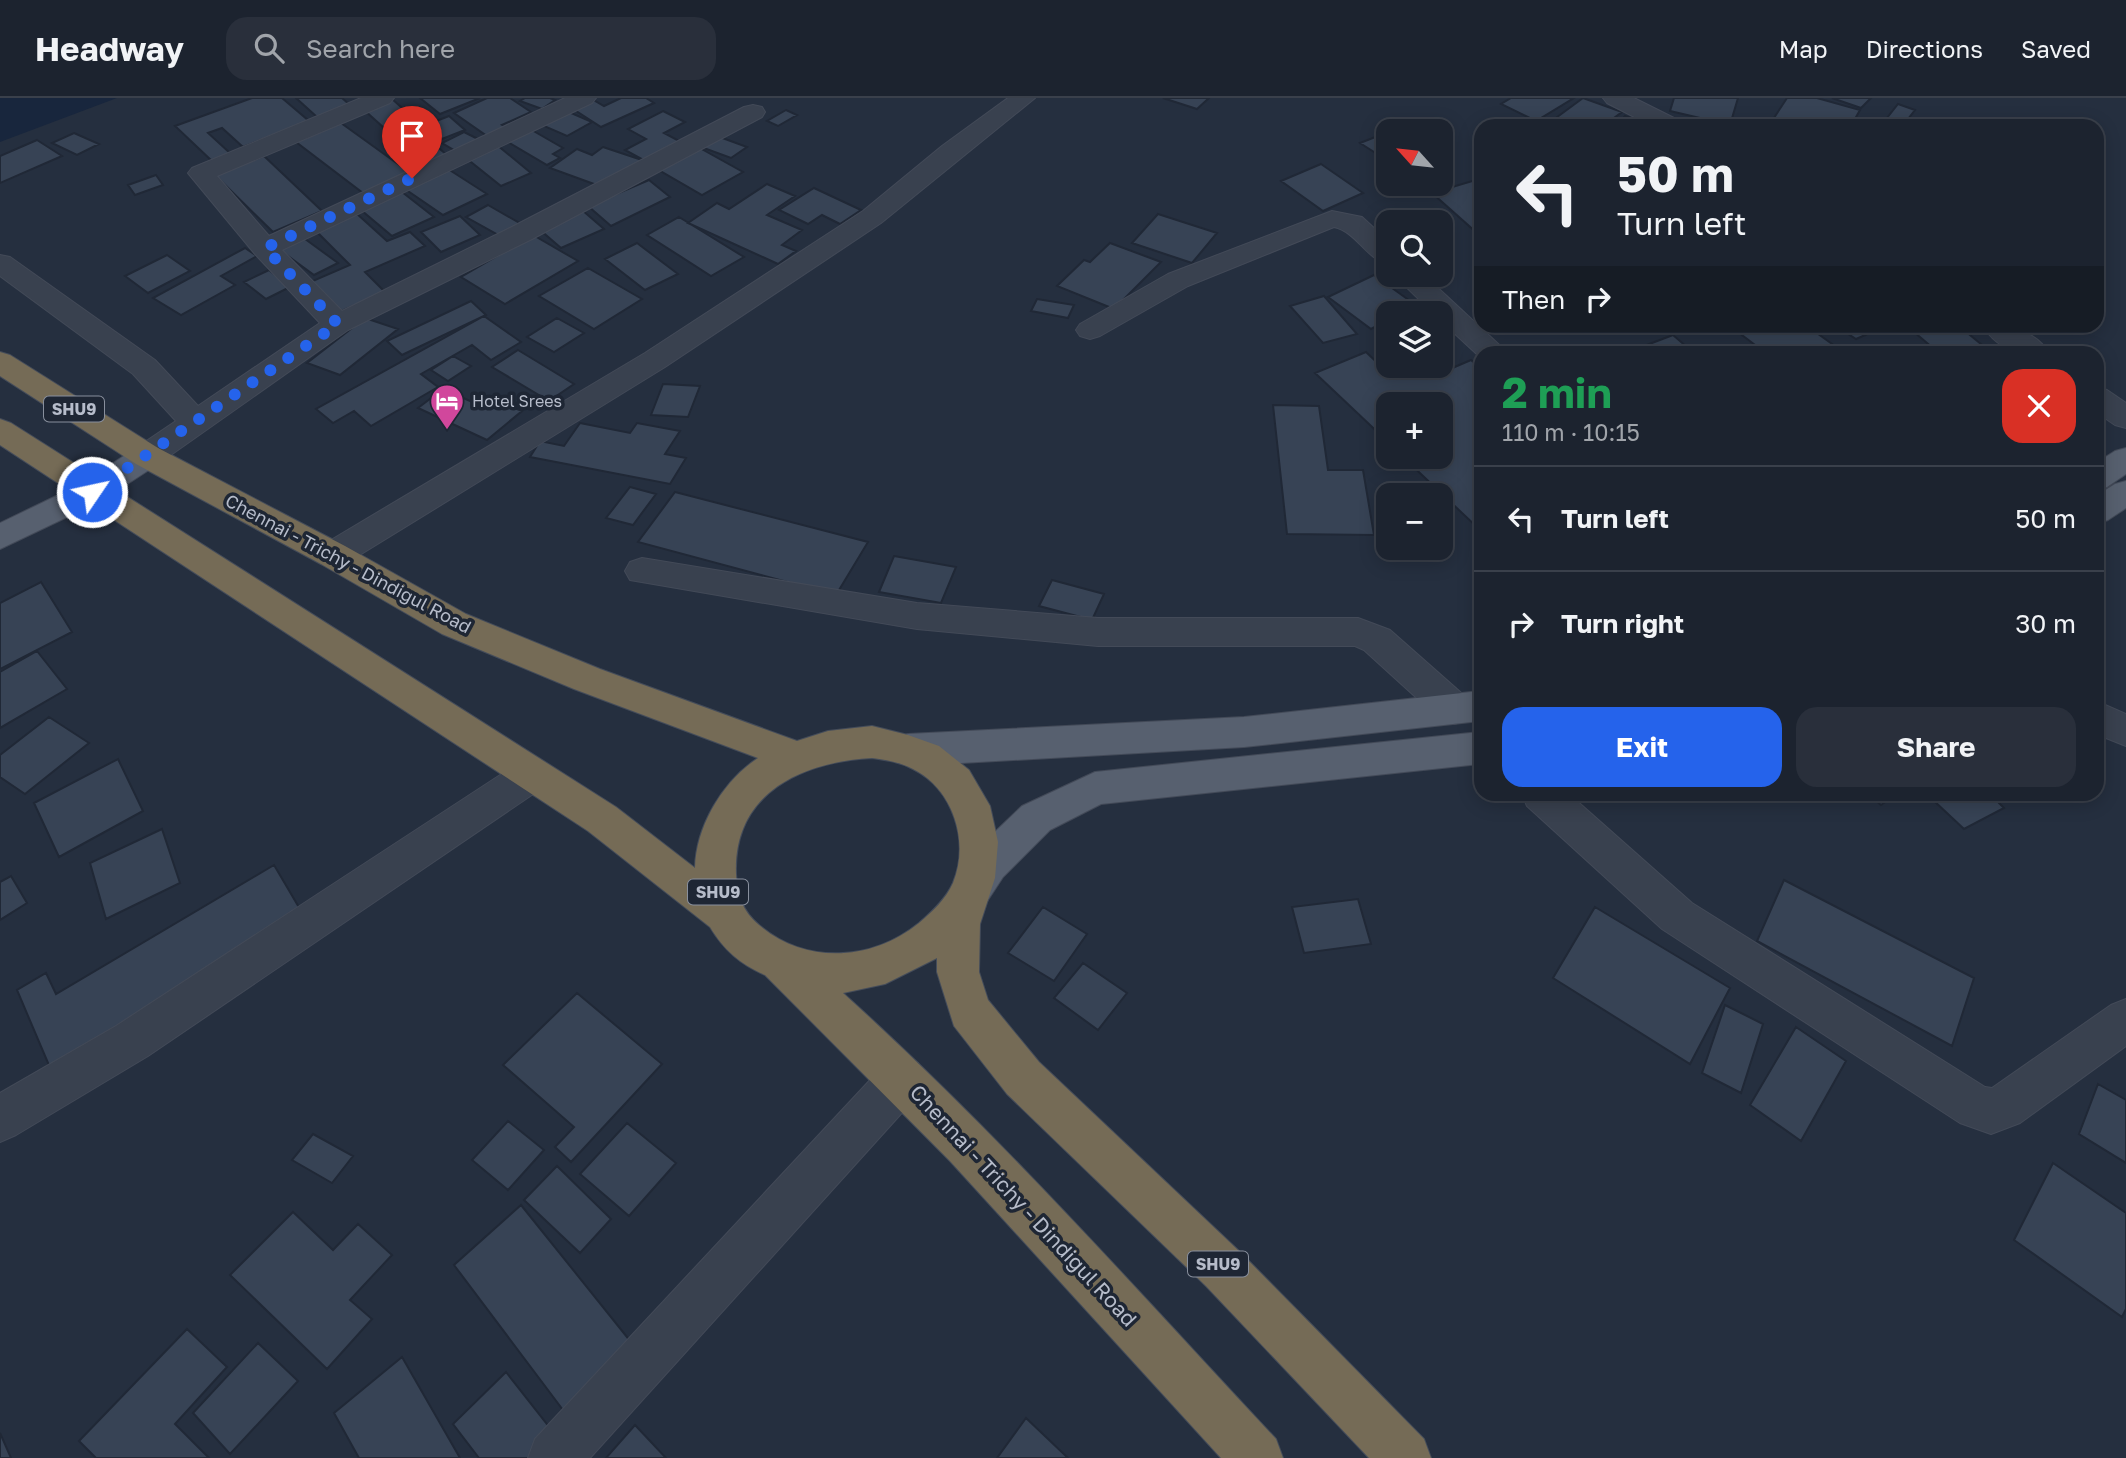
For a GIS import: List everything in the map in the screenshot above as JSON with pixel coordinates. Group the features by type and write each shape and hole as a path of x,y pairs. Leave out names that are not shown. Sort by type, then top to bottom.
{"highway":[{"name":"Chennai - Trichy - Dindigul Road","path":"0,362 147,456 454,624 587,679 795,756"},
{"name":"Chennai - Trichy - Dindigul Road","path":"0,430 531,775 602,818 723,913 746,943 780,964 856,1032 989,1165 1257,1458"},
{"name":"Chennai - Trichy - Dindigul Road","path":"723,913 714,877 718,841 734,806 761,777 795,756 833,744 872,742 908,750 940,766 964,791 977,823 980,858 959,925 958,972 969,1011 1023,1077 1223,1269 1405,1458"},
{"name":"Chennai - Trichy - Dindigul Road","path":"780,964 822,974 867,971 910,954 944,928 970,893"}],"main road":[{"path":"0,537 92,492 147,456"},
{"path":"2104,474 2126,459"},
{"path":"2104,507 2126,492"},
{"name":"SHU9","path":"908,750 1244,732 1467,708"},
{"name":"SHU9","path":"970,893 989,864 1036,818 1095,788 1474,749"}],"street":[{"path":"338,324 265,248 201,173 382,98"},
{"path":"265,248 584,98"},
{"path":"332,555 655,360 872,217 951,151 1023,98"},
{"path":"1615,98 1657,119"},
{"path":"147,456 338,324 522,233 753,112"},
{"path":"1090,330 1178,280 1332,219 1353,223 1376,245"},
{"path":"0,262 144,367 196,423"},
{"path":"1426,287 1467,314"},
{"path":"2007,333 2025,346"},
{"path":"2104,403 2126,418"},
{"path":"642,571 917,616 1098,632 1358,632 1377,640 1467,708"},
{"path":"2104,720 2126,731"},
{"path":"0,1119 132,1041 531,775"},
{"path":"1549,801 1684,921 1976,1107 1991,1111 2004,1107 2126,1020"},
{"path":"554,1458 902,1079"}],"water":[{"path":"0,98 117,98 0,142"}],"building":[{"path":"252,98 282,98 309,121 243,147 222,128 208,133 231,154 212,161 175,126"},
{"path":"296,98 342,98 350,105 317,117"},
{"path":"391,98 421,125 393,136 363,109"},
{"path":"420,98 480,98 440,114"},
{"path":"487,98 510,98 531,112 502,125 507,128 487,136 454,113"},
{"path":"525,98 555,100 542,109 520,101"},
{"path":"590,98 604,106 621,98 646,98 654,103 601,127 570,107"},
{"path":"1163,98 1209,98 1197,109"},
{"path":"1511,98 1574,98 1539,119 1532,119 1501,104"},
{"path":"1583,98 1622,112 1612,119 1554,119"},
{"path":"1674,98 1738,98 1732,119 1704,119 1670,111"},
{"path":"1787,98 1817,98 1860,110 1855,119 1773,119"},
{"path":"1832,98 1871,98 1861,108"},
{"path":"1898,104 1915,110 1908,119 1887,118"},
{"path":"562,109 592,122 567,136 537,123"},
{"path":"786,110 797,115 778,126 767,121"},
{"path":"663,111 685,122 664,133 683,143 647,162 625,150 646,139 628,129"},
{"path":"449,116 465,130 442,139 426,125"},
{"path":"341,123 409,172 363,193 296,142"},
{"path":"530,129 563,148 553,154 560,158 547,165 506,141"},
{"path":"418,130 448,156 415,169 386,143"},
{"path":"464,132 482,141 459,153 442,143"},
{"path":"74,133 99,144 77,155 52,143"},
{"path":"717,136 747,147 731,158 701,147"},
{"path":"1376,137 1376,153 1360,143"},
{"path":"37,140 62,156 0,183 0,156"},
{"path":"497,145 531,173 501,186 466,158"},
{"path":"603,147 642,160 605,188 550,168 577,149 592,155"},
{"path":"698,147 743,172 702,195 657,169"},
{"path":"264,156 322,211 273,232 215,175"},
{"path":"1321,164 1363,193 1323,211 1281,181"},
{"path":"448,169 487,194 443,215 405,189"},
{"path":"156,175 163,185 135,195 128,185"},
{"path":"649,180 670,197 611,226 588,206"},
{"path":"1474,180 1474,230 1435,196 1453,196 1453,187"},
{"path":"767,184 795,196 767,215 802,230 782,245 796,251 778,264 688,223 717,203 729,209"},
{"path":"814,188 861,210 840,224 822,215 808,224 779,210"},
{"path":"402,192 434,217 392,236 361,210"},
{"path":"488,205 523,225 502,237 466,217"},
{"path":"582,210 604,229 561,248 539,229"},
{"path":"356,213 387,241 410,232 425,246 365,272 385,292 337,313 308,283 350,265 315,230"},
{"path":"1158,214 1217,233 1192,263 1132,243"},
{"path":"460,216 480,235 441,252 421,232"},
{"path":"679,217 744,257 711,276 647,235"},
{"path":"533,235 578,261 505,304 461,277"},
{"path":"301,236 338,263 314,275 277,248"},
{"path":"637,243 678,274 645,290 605,259"},
{"path":"1110,243 1161,262 1114,309 1057,286 1084,260 1090,262"},
{"path":"245,248 257,256 221,276 235,285 181,315 153,298"},
{"path":"167,255 190,271 148,293 125,276"},
{"path":"588,268 642,299 594,329 539,296"},
{"path":"269,270 290,287 266,299 244,282"},
{"path":"1374,275 1376,287 1391,287 1410,301 1376,301 1376,326 1371,329 1328,297"},
{"path":"1324,296 1357,334 1323,343 1290,306"},
{"path":"1037,299 1074,305 1068,318 1031,311"},
{"path":"471,301 486,315 402,355 387,341"},
{"path":"484,316 521,342 491,360 472,345 421,374 438,387 371,426 354,411 333,423 316,409"},
{"path":"365,318 398,329 340,375 307,363"},
{"path":"557,318 584,333 554,352 527,337"},
{"path":"1739,333 1817,333 1835,346 1756,346"},
{"path":"1847,333 1870,333 1856,339"},
{"path":"1915,333 1968,333 1983,346 1931,346"},
{"path":"1673,335 1686,346 1644,346"},
{"path":"518,350 574,384 549,401 492,367"},
{"path":"1366,352 1376,362 1376,378 1453,378 1453,368 1471,360 1474,363 1474,524 1453,504 1453,483 1430,483 1416,469 1453,469 1453,392 1376,392 1376,431 1315,373"},
{"path":"453,356 471,366 448,381 431,370"},
{"path":"663,384 700,386 688,417 651,415"},
{"path":"443,389 486,408 495,400 522,411 487,440 418,408"},
{"path":"1273,405 1319,406 1328,470 1363,470 1374,535 1287,534"},
{"path":"580,423 630,433 637,423 680,431 665,454 686,458 670,484 530,457 540,441 564,446"},
{"path":"630,487 656,494 633,525 606,518"},
{"path":"675,492 868,542 836,595 638,542"},
{"path":"894,556 956,567 941,603 879,592"},
{"path":"1052,580 1104,594 1092,620 1039,606"},
{"path":"41,582 72,632 0,669 0,603"},
{"path":"37,651 67,689 0,728 0,672"},
{"path":"49,717 89,743 25,794 0,777 0,755"},
{"path":"118,759 143,811 59,857 34,803"},
{"path":"1934,801 1997,801 2004,808 1964,829"},
{"path":"162,829 180,883 106,919 90,863"},
{"path":"274,865 307,921 54,1077 17,990 46,973 56,994"},
{"path":"11,876 27,903 0,920 0,882"},
{"path":"1784,880 1974,978 1952,1046 1757,941"},
{"path":"1358,899 1371,944 1304,953 1292,907"},
{"path":"1043,907 1087,934 1054,981 1008,953"},
{"path":"1595,907 1730,988 1690,1064 1553,978"},
{"path":"1083,963 1127,993 1098,1030 1054,998"},
{"path":"577,993 662,1064 571,1162 555,1147 574,1127 503,1065"},
{"path":"1725,1005 1763,1024 1741,1093 1702,1073"},
{"path":"1796,1027 1846,1061 1801,1141 1750,1105"},
{"path":"2098,1084 2126,1100 2126,1163 2079,1134"},
{"path":"508,1121 544,1150 508,1190 472,1160"},
{"path":"627,1123 676,1163 629,1216 580,1174"},
{"path":"313,1134 353,1156 332,1183 292,1160"},
{"path":"2053,1163 2126,1213 2126,1309 2122,1317 2014,1240"},
{"path":"557,1166 611,1219 580,1253 524,1200"},
{"path":"521,1205 635,1347 566,1414 454,1265"},
{"path":"293,1212 333,1250 358,1224 392,1255 350,1300 372,1319 327,1369 230,1275"},
{"path":"187,1329 227,1367 175,1424 209,1458 96,1458 79,1441"},
{"path":"258,1343 298,1381 230,1454 193,1413"},
{"path":"402,1357 460,1458 359,1458 334,1413"},
{"path":"506,1372 557,1437 537,1458 479,1458 453,1424"},
{"path":"1026,1418 1068,1458 997,1458"},
{"path":"635,1425 666,1458 606,1458"},
{"path":"0,1433 11,1458 0,1458"}],"place":[{"name":"Hotel Srees","path":"447,431"}],"route":[{"path":"92,492 338,324 265,248 412,178"}]}
